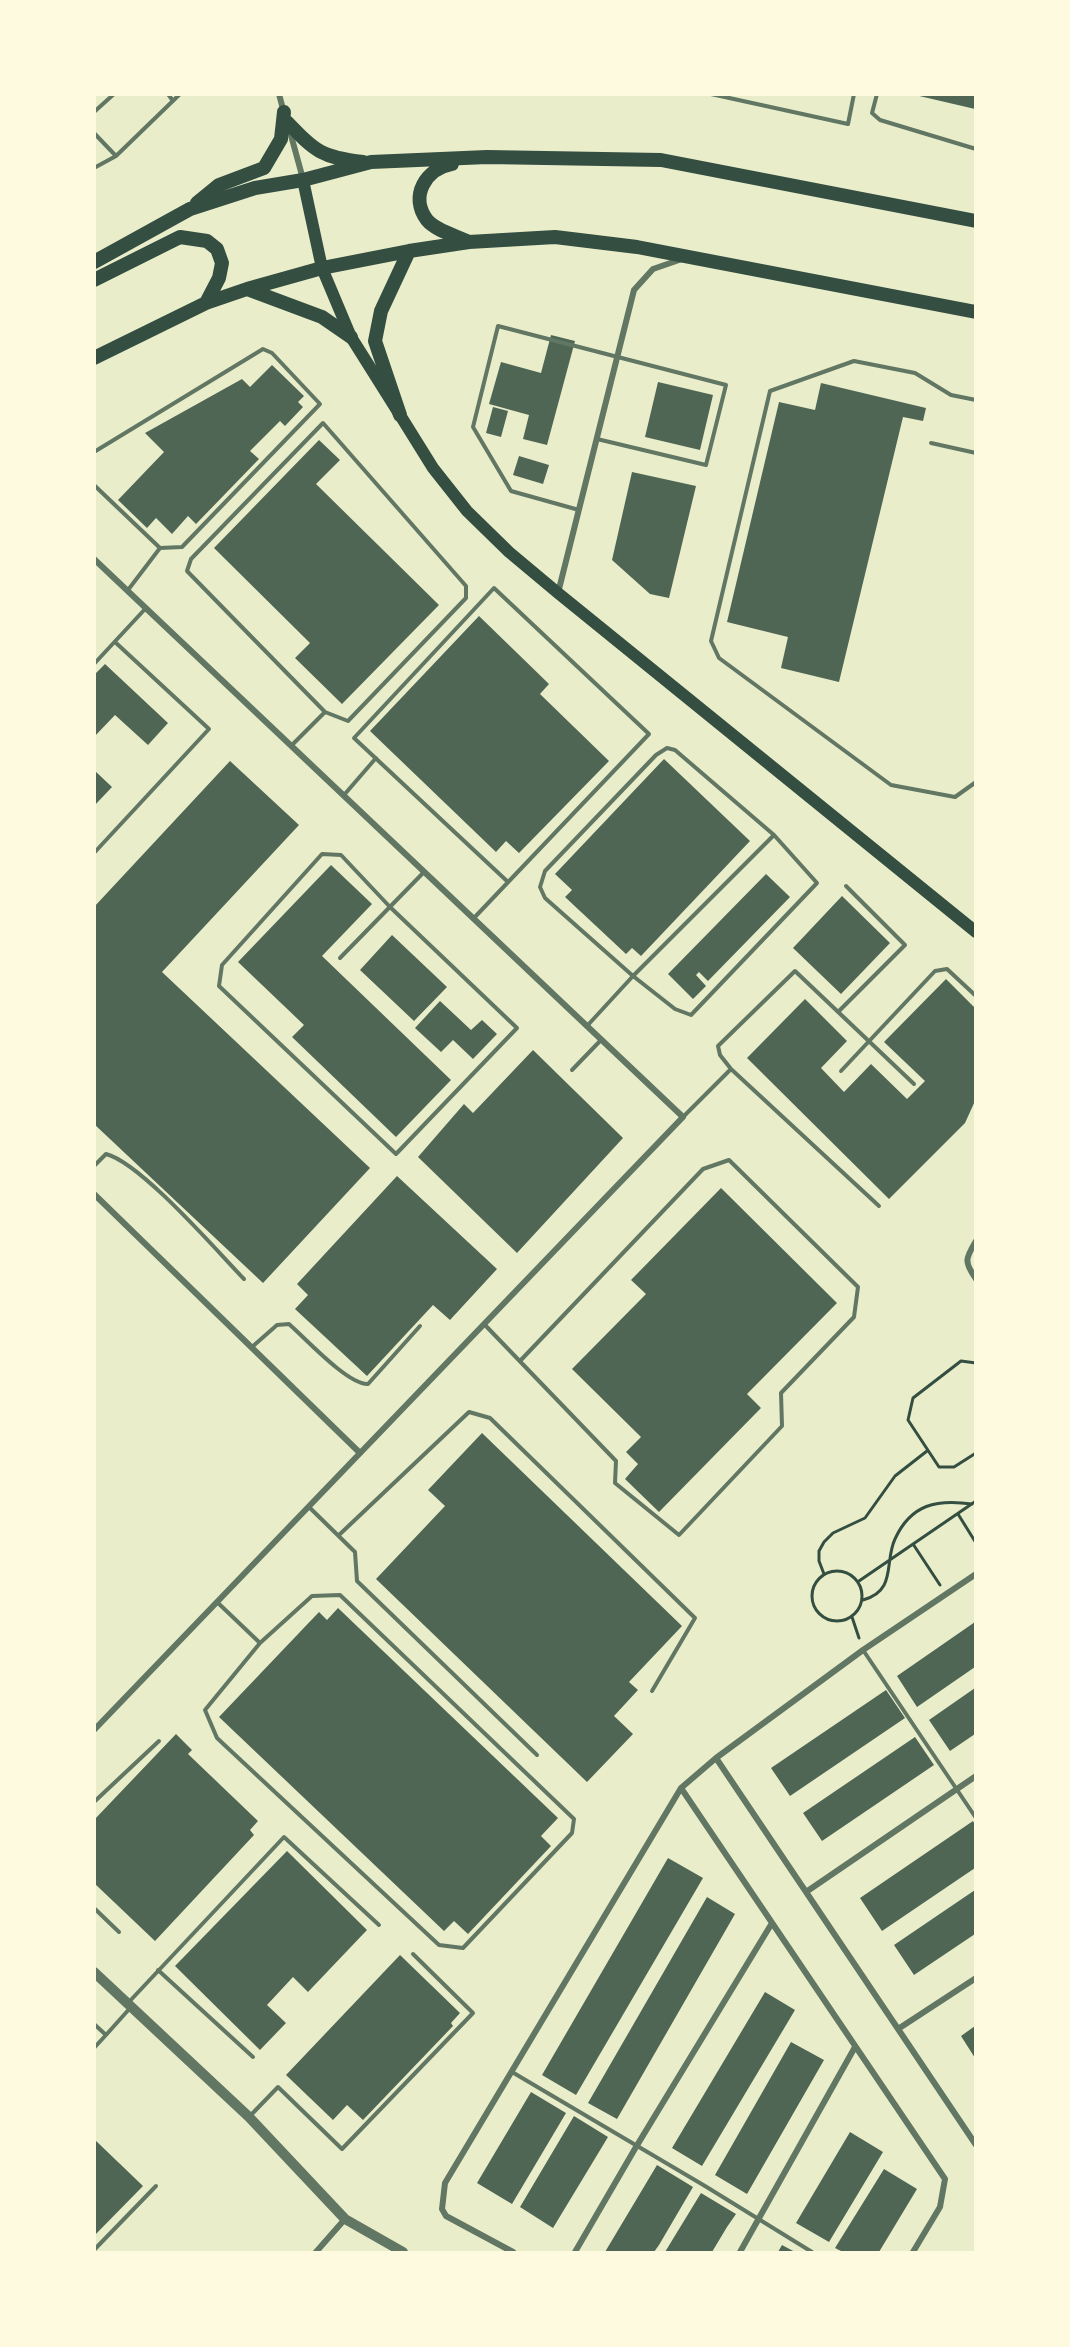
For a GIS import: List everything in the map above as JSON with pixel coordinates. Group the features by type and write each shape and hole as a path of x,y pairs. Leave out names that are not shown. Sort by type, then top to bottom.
{"main road":[{"path":"285,117 312,147 334,158 371,162 487,157 661,160 975,221"},
{"path":"94,262 190,209 219,185 264,168 281,139 285,117"},
{"path":"469,242 428,221 420,206 419,194 425,179 440,166 487,157"},
{"path":"190,209 255,188 303,180 371,162"},
{"path":"303,180 322,268 351,337 433,468 467,511 509,552 558,593 975,932"},
{"path":"94,280 180,237 207,241 217,249 222,263 219,278 206,303"},
{"path":"94,358 206,303 322,268 469,242 555,237 691,256 975,312"},
{"path":"399,415 375,341 381,311 409,251"},
{"path":"247,289 322,317 351,337"}],"street":[{"path":"279,94 303,180"},
{"path":"558,593 634,290 653,269 691,256"},
{"path":"94,559 683,1117 94,1730"},
{"path":"94,1194 360,1453"},
{"path":"975,1241 967,1255 967,1266 975,1279"},
{"path":"513,2253 446,2216 442,2209 445,2183 681,1788 716,1758 863,1650 975,1574"},
{"path":"716,1758 975,2145"},
{"path":"806,1892 975,1776"},
{"path":"681,1788 945,2180 940,2207 913,2253"},
{"path":"575,2253 636,2146 772,1923"},
{"path":"94,1972 249,2117 345,2219 403,2253"},
{"path":"898,2029 975,1977"},
{"path":"740,2253 855,2047"},
{"path":"316,2253 345,2219"}],"lane":[{"path":"94,112 114,94"},
{"path":"168,94 173,101"},
{"path":"94,168 116,156 180,94"},
{"path":"711,94 848,124 854,94"},
{"path":"877,94 872,113 880,120 975,149"},
{"path":"94,133 116,156"},
{"path":"579,510 511,491 473,427 498,326 726,385 706,465 597,439"},
{"path":"94,452 263,349 272,353 320,404 182,547 160,548 94,485"},
{"path":"975,400 951,395 915,373 854,361 770,391 711,641 719,658 891,785 955,797 975,782"},
{"path":"323,423 466,586 466,598 348,721 325,712 187,571 191,559 323,423"},
{"path":"931,443 975,453"},
{"path":"128,590 160,548"},
{"path":"473,919 649,734 494,588 354,738 508,882"},
{"path":"94,664 147,607"},
{"path":"94,853 209,729 115,642"},
{"path":"292,745 325,712"},
{"path":"667,748 675,750 774,835 816,883 691,1015 675,1009 633,976 545,898 540,887 545,871 656,755 667,748"},
{"path":"344,795 376,758"},
{"path":"587,1027 633,976 774,835"},
{"path":"322,854 341,855 390,907 517,1028 396,1154 219,986 222,964 322,854"},
{"path":"340,958 424,872"},
{"path":"838,1012 905,945 846,886"},
{"path":"841,1071 935,971 947,969 975,996"},
{"path":"879,1206 731,1069 720,1055 718,1046 795,971 914,1083"},
{"path":"572,1070 601,1040"},
{"path":"683,1117 731,1069"},
{"path":"94,1166 106,1154 116,1157 144,1178 244,1279"},
{"path":"484,1324 616,1461 615,1483 679,1535 782,1425 781,1393 855,1317 858,1287 729,1160 703,1169 520,1361"},
{"path":"252,1347 277,1325 289,1324 356,1382 368,1384 420,1326"},
{"path":"339,1535 469,1412 490,1418 695,1618 652,1691"},
{"path":"309,1507 355,1552 357,1581 537,1755"},
{"path":"340,1595 574,1819 572,1833 463,1948 439,1945 217,1738 205,1710 260,1643 312,1596 340,1595"},
{"path":"217,1602 260,1643"},
{"path":"863,1650 975,1818"},
{"path":"94,1802 159,1741"},
{"path":"94,2048 158,1970 284,1837 379,1925"},
{"path":"94,1908 119,1932"},
{"path":"249,2117 278,2087 342,2149 473,2013 413,1954"},
{"path":"158,1970 253,2057"},
{"path":"94,2024 106,2036"},
{"path":"510,2071 760,2219 812,2253"},
{"path":"94,2250 156,2186"}],"path":[{"path":"975,1363 961,1361 913,1398 908,1420 939,1467 954,1467 975,1453"},
{"path":"824,1574 819,1561 819,1551 824,1542 833,1533 865,1518 896,1476 927,1451"},
{"path":"863,1599 872,1597 883,1587 888,1576 894,1539 912,1515 930,1504 949,1501 974,1503"},
{"path":"859,1581 974,1503"},
{"path":"958,1514 975,1543"},
{"path":"913,1544 946,1594"},
{"path":"843,1571 859,1581 863,1599 859,1610 843,1622 832,1622 823,1618 815,1610 812,1593 814,1586 824,1574 843,1571"},
{"path":"852,1617 863,1650"}],"building":[{"path":"975,94 975,109 915,95"},
{"path":"551,335 575,341 547,445 523,439 529,415 489,404 501,362 541,373"},
{"path":"272,365 304,396 298,402 303,407 285,426 280,421 250,451 259,459 196,524 188,516 172,534 156,518 147,528 118,500 164,452 145,433 242,379 250,387"},
{"path":"658,382 713,395 700,450 645,437"},
{"path":"821,383 926,408 923,421 903,417 839,682 781,668 788,637 727,622 779,402 815,410"},
{"path":"493,407 508,411 501,437 486,433"},
{"path":"319,440 340,460 316,484 439,605 342,704 295,658 310,643 214,548"},
{"path":"519,456 549,465 543,484 513,475"},
{"path":"632,472 696,486 669,598 650,594 612,560"},
{"path":"479,616 549,684 540,694 609,761 519,853 506,841 496,852 370,731"},
{"path":"105,664 168,723 148,745 115,715 94,737 94,675"},
{"path":"664,759 750,841 641,956 632,948 626,954 565,897 572,890 555,874"},
{"path":"230,761 299,825 162,972 370,1168 263,1283 94,1124 94,907"},
{"path":"94,770 112,787 94,806"},
{"path":"331,865 372,904 322,956 451,1080 396,1137 292,1037 304,1025 238,962"},
{"path":"766,874 790,897 708,981 699,972 696,975 706,986 693,999 668,974"},
{"path":"842,896 890,943 841,994 793,948"},
{"path":"392,935 447,987 414,1021 360,970"},
{"path":"946,979 975,1008 975,1101 965,1123 889,1199 747,1058 805,999 847,1041 821,1068 844,1092 871,1064 907,1099 925,1081 884,1042"},
{"path":"440,1001 471,1030 482,1020 497,1034 473,1059 453,1040 441,1052 415,1028"},
{"path":"533,1050 623,1138 517,1253 418,1157 464,1104 473,1113"},
{"path":"397,1176 497,1269 450,1320 433,1305 367,1376 295,1309 308,1295 297,1284"},
{"path":"721,1188 837,1303 747,1394 761,1408 659,1512 625,1479 638,1464 626,1452 641,1437 572,1369 646,1294 631,1280"},
{"path":"482,1433 682,1626 629,1682 638,1690 614,1716 633,1734 587,1782 376,1579 445,1506 428,1490"},
{"path":"338,1608 558,1818 541,1836 551,1846 468,1934 454,1921 444,1931 219,1717 319,1612 327,1620"},
{"path":"975,1622 975,1667 917,1707 897,1676"},
{"path":"975,1688 975,1734 950,1751 929,1720"},
{"path":"886,1690 905,1718 790,1796 771,1768"},
{"path":"176,1734 192,1750 188,1754 258,1821 250,1830 254,1835 155,1941 94,1883 94,1820"},
{"path":"915,1737 934,1765 822,1841 803,1813"},
{"path":"973,1821 975,1825 975,1868 882,1931 860,1898"},
{"path":"287,1851 367,1930 308,1992 293,1977 267,2005 286,2023 260,2050 175,1966"},
{"path":"668,1858 703,1878 576,2095 542,2075"},
{"path":"975,1890 975,1934 914,1975 894,1945"},
{"path":"707,1897 735,1914 617,2119 588,2103"},
{"path":"400,1955 460,2013 451,2023 453,2026 363,2120 347,2105 333,2120 286,2075"},
{"path":"765,1992 795,2010 702,2166 672,2148"},
{"path":"975,2026 975,2058 961,2036"},
{"path":"791,2042 824,2060 747,2194 715,2175"},
{"path":"531,2092 566,2113 512,2204 477,2183"},
{"path":"574,2116 608,2137 553,2228 520,2207"},
{"path":"850,2132 883,2152 829,2242 796,2223"},
{"path":"94,2139 143,2186 94,2236"},
{"path":"657,2165 693,2187 659,2245 654,2252 605,2252"},
{"path":"884,2169 917,2189 879,2252 843,2252 835,2248"},
{"path":"701,2193 736,2214 712,2252 665,2252"},
{"path":"782,2245 795,2252 778,2252"}]}
